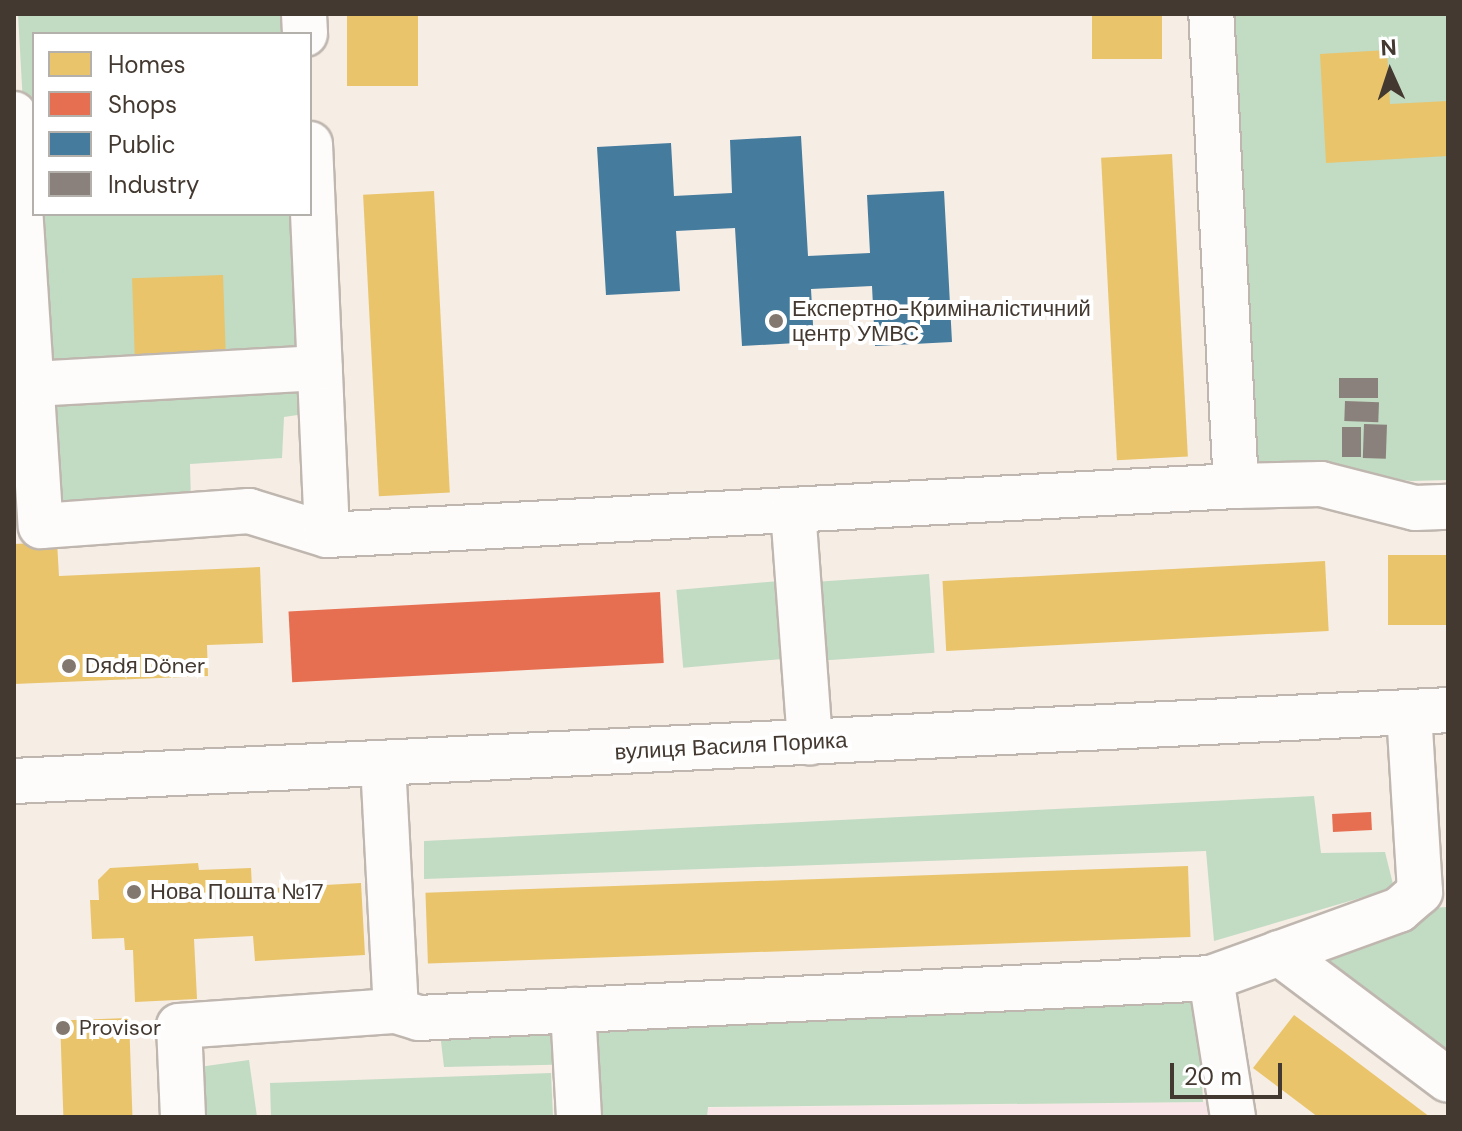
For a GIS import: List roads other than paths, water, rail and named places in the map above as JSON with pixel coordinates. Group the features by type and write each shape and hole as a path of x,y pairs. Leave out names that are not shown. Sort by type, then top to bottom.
{"street":[{"path":"1211,14 1236,486"},
{"path":"14,114 41,526 249,511 327,535 1321,484 1415,508 1448,507"},
{"path":"312,202 327,535"},
{"path":"32,384 320,368"},
{"path":"793,510 810,742"},
{"path":"183,1117 179,1026 396,1011 419,1018 1211,978 1399,910 1434,891 1428,711"},
{"name":"вулиця Василя Порика","path":"14,781 1428,711"},
{"path":"383,763 396,1011"},
{"path":"1279,953 1448,1080"},
{"path":"1211,978 1233,1117"},
{"path":"573,1010 579,1117"}],"place":[{"name":"Експертно-Криміналістичний центр УМВС","path":"776,321"},
{"name":"Dяdя Döner","path":"69,666"},
{"name":"Нова Пошта №17","path":"134,892"},
{"name":"Provisor","path":"63,1028"}]}
